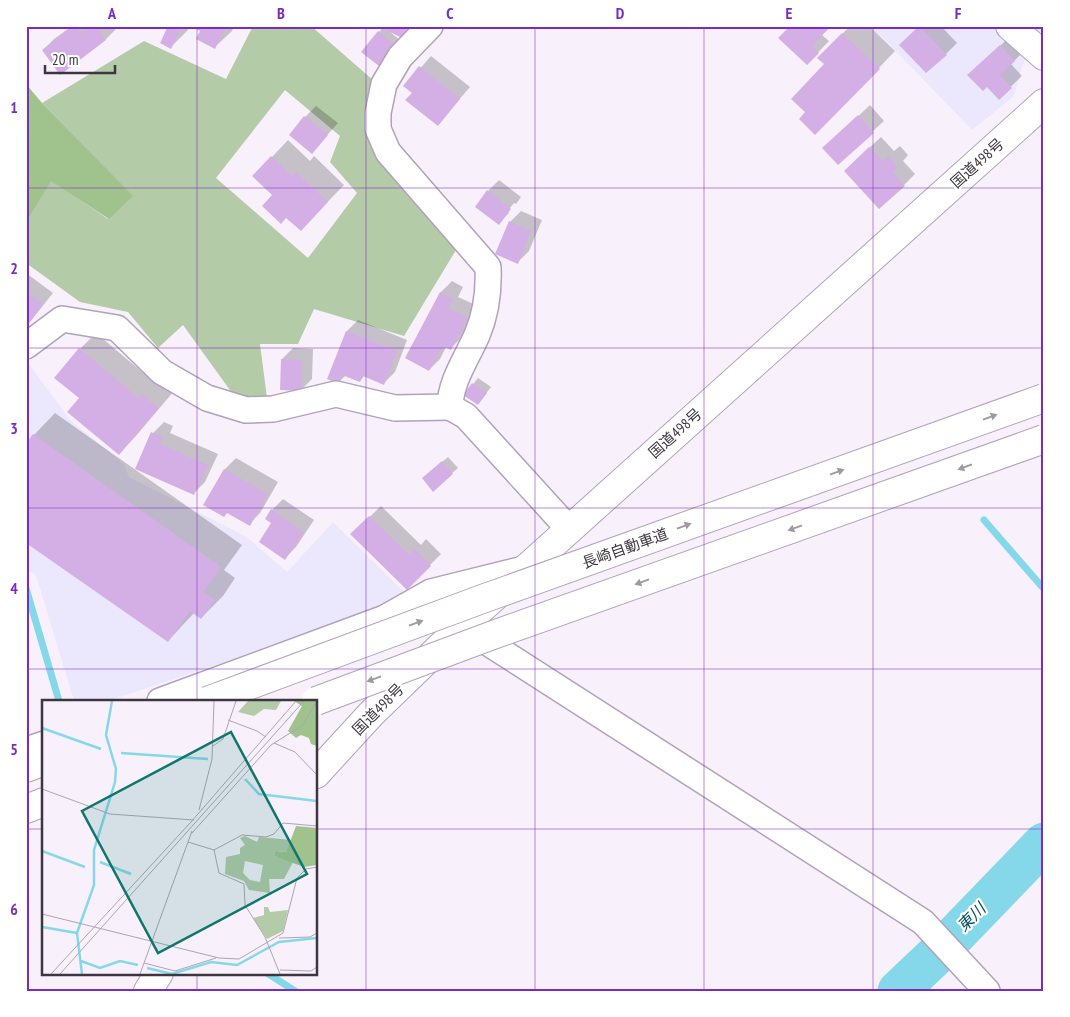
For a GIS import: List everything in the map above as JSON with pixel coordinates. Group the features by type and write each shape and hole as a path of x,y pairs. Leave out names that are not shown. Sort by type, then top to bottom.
{"main road":[{"path":"1010,26 1044,56"},
{"name":"国道498号","path":"318,772 372,714 462,626 1044,103"},
{"name":"長崎自動車道","path":"209,700 485,598 1044,398"},
{"path":"318,700 502,632 1044,439"},
{"path":"26,768 42,762"},
{"path":"26,809 42,803"},
{"path":"148,991 158,974"}],"street":[{"path":"430,26 400,57 384,84 378,113 378,129 388,152 488,267 489,287 478,332 450,394 450,407"},
{"path":"26,346 62,319 117,328 162,372 207,398 246,410 273,409 336,394 395,408 450,407 466,416 569,529"},
{"path":"163,700 385,618 430,592 524,569"},
{"path":"462,626 923,922 987,991"},
{"path":"26,750 42,745"}],"shaded area":[{"path":"868,26 1044,27 1022,67 1014,96 972,130 886,41"},
{"path":"26,360 70,420 124,464 129,477 247,537 287,572 333,522 407,595 366,615 111,700 74,700 36,575 26,569"}],"green space":[{"path":"253,26 311,26 373,80 370,144 411,185 459,245 404,336 314,309 298,344 260,344 267,398 235,397 183,325 158,348 128,312 80,302 26,263 26,223 51,180 108,219 132,196 42,103 144,41 226,79","holes":["285,90 340,136 330,162 357,193 308,258 216,178"]},
{"path":"26,84 42,103 133,196 109,219 51,181 26,223"}],"building":[{"path":"74,26 81,34 95,26 106,40 60,75 42,50"},
{"path":"168,26 182,26 171,49 160,43"},
{"path":"190,26 226,26 215,49 196,39 200,31"},
{"path":"383,26 410,26 404,39 382,28"},
{"path":"790,26 831,26 812,46 819,53 807,65 778,38"},
{"path":"919,26 947,55 926,73 899,45"},
{"path":"378,31 396,46 379,66 361,52"},
{"path":"842,33 880,69 815,135 799,119 805,112 791,99 824,64 817,58"},
{"path":"1000,45 1015,61 1000,75 1012,88 999,100 987,87 983,91 967,75"},
{"path":"419,66 460,99 438,126 405,100 412,93 403,86"},
{"path":"858,115 874,133 838,165 822,148"},
{"path":"304,116 328,135 312,154 289,135"},
{"path":"869,147 882,161 888,156 898,167 893,172 905,186 879,209 844,171"},
{"path":"271,156 292,176 296,172 328,202 301,231 286,218 281,224 262,206 272,195 252,176"},
{"path":"487,190 511,209 499,225 475,207"},
{"path":"509,221 531,231 518,264 495,254"},
{"path":"26,292 43,304 26,327"},
{"path":"440,292 453,299 448,308 468,318 451,350 443,346 429,371 405,358"},
{"path":"346,331 397,351 384,385 363,376 360,382 342,375 339,384 327,379"},
{"path":"79,348 138,398 141,394 159,408 119,455 67,412 79,398 54,378"},
{"path":"281,359 302,360 301,391 280,390"},
{"path":"472,383 487,393 478,405 463,395"},
{"path":"151,432 163,437 160,444 208,465 194,495 135,469"},
{"path":"33,434 221,567 203,592 215,600 201,619 190,611 168,642 26,543 26,444"},
{"path":"442,461 453,474 433,492 422,478"},
{"path":"224,469 268,494 250,526 227,513 224,517 203,505"},
{"path":"271,509 304,532 285,560 259,542 271,523 265,519"},
{"path":"369,516 409,555 415,549 431,566 407,590 350,534"}],"waterway":[{"path":"984,520 1044,589"},
{"path":"26,588 59,700"},
{"name":"東川","path":"898,991 935,956 1044,843"},
{"path":"269,974 295,991"}]}
